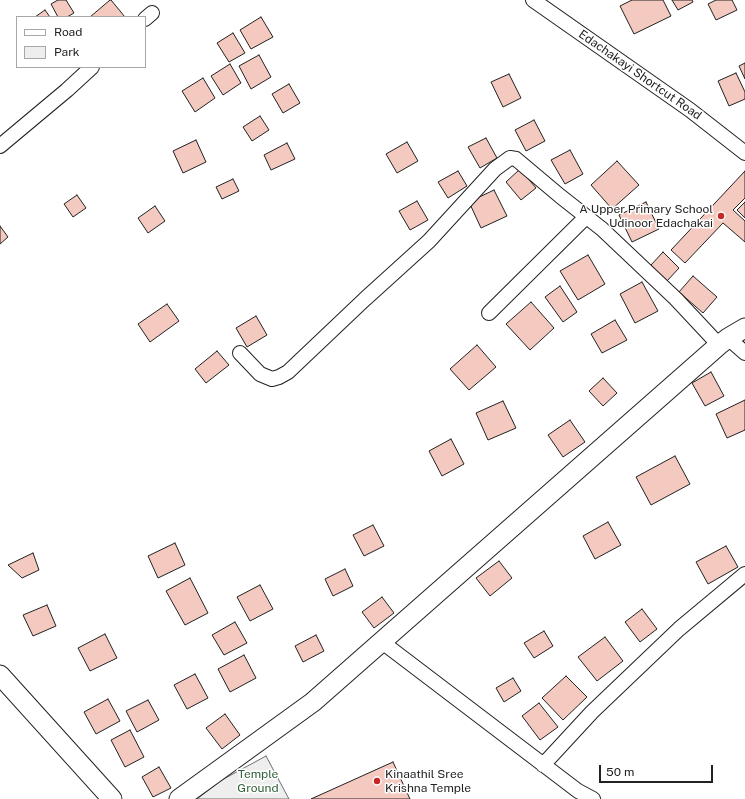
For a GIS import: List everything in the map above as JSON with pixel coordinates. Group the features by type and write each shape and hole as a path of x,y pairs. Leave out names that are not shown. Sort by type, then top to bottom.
{"main road":[{"path":"179,799 314,702 723,341 745,328"},
{"path":"0,675 112,799"}],"street":[{"name":"Edachakayi Shortcut Road","path":"533,0 690,110 745,153"},
{"path":"0,146 91,68"},
{"path":"240,353 260,374 272,379 288,372 429,241 495,169 510,158 516,159 602,229 723,341 745,353"},
{"path":"489,313 586,217"},
{"path":"543,765 592,712 679,629 745,574"},
{"path":"382,642 578,792 593,799"}],"green space":[{"name":"Temple Ground","path":"266,756 289,799 197,799 220,781"}],"building":[{"path":"58,0 66,0 74,13 69,16 57,16 51,4"},
{"path":"110,0 124,16 91,16"},
{"path":"632,0 663,0 671,16 634,34 620,6"},
{"path":"672,0 692,0 693,2 678,10"},
{"path":"716,0 732,0 737,10 716,20 708,4"},
{"path":"45,10 49,16 36,16"},
{"path":"261,17 273,37 251,49 240,30"},
{"path":"233,33 245,53 229,62 217,43"},
{"path":"259,55 271,77 251,89 239,66"},
{"path":"745,63 745,79 739,66"},
{"path":"230,64 241,83 223,95 211,76"},
{"path":"736,73 745,92 745,99 729,106 718,81"},
{"path":"509,74 521,98 503,107 491,82"},
{"path":"203,78 215,98 195,112 182,91"},
{"path":"289,84 300,103 283,113 272,94"},
{"path":"260,116 269,130 252,141 243,127"},
{"path":"534,120 545,141 526,151 515,130"},
{"path":"486,138 497,158 480,168 468,147"},
{"path":"196,140 206,162 183,173 173,151"},
{"path":"407,142 418,161 397,173 386,154"},
{"path":"287,143 295,159 271,170 264,155"},
{"path":"570,150 583,174 565,184 551,160"},
{"path":"617,161 639,185 612,209 591,185"},
{"path":"520,169 536,188 521,200 506,182"},
{"path":"458,171 467,186 448,198 438,182"},
{"name":"A Upper Primary School Udinoor Edachakai","path":"745,171 745,198 733,210 745,221 745,242 723,223 685,263 671,250"},
{"path":"233,179 239,191 222,199 216,187"},
{"path":"494,190 507,216 481,228 469,202"},
{"path":"77,195 86,208 73,217 64,204"},
{"path":"417,201 428,220 410,230 399,211"},
{"path":"646,202 659,229 632,242 619,215"},
{"name":"A Upper Primary School Udinoor Edachakai","path":"745,202 745,218 737,210"},
{"path":"155,206 165,221 148,233 138,218"},
{"path":"0,226 8,237 0,244"},
{"path":"663,252 679,268 667,281 651,265"},
{"path":"588,255 605,284 578,300 560,271"},
{"path":"693,276 717,297 703,313 679,292"},
{"path":"642,282 658,311 635,323 620,294"},
{"path":"560,286 577,312 563,322 545,297"},
{"path":"531,302 554,328 530,350 506,324"},
{"path":"167,304 179,321 150,342 138,324"},
{"path":"256,316 267,335 247,347 236,328"},
{"path":"615,320 627,340 602,353 591,334"},
{"path":"477,345 496,367 469,390 450,369"},
{"path":"217,351 229,365 206,383 195,369"},
{"path":"711,372 724,396 705,406 692,383"},
{"path":"603,378 617,393 603,406 589,391"},
{"path":"745,400 745,430 727,438 716,414"},
{"path":"503,401 516,428 488,440 476,413"},
{"path":"570,420 585,442 563,457 548,435"},
{"path":"451,439 464,464 442,476 429,451"},
{"path":"675,456 690,484 651,505 636,477"},
{"path":"608,522 621,545 595,559 583,536"},
{"path":"373,525 384,546 364,556 353,535"},
{"path":"175,543 185,565 158,578 148,556"},
{"path":"726,546 738,567 708,584 696,562"},
{"path":"33,553 39,570 22,578 8,565"},
{"path":"499,561 512,578 490,596 476,578"},
{"path":"345,569 353,586 333,596 325,579"},
{"path":"190,578 208,613 185,625 166,591"},
{"path":"260,585 273,609 250,621 237,597"},
{"path":"382,597 394,613 374,628 362,612"},
{"path":"47,605 56,626 33,636 23,615"},
{"path":"642,609 657,629 640,642 625,622"},
{"path":"235,622 247,643 224,655 212,635"},
{"path":"544,631 553,646 534,658 524,643"},
{"path":"105,634 117,658 90,671 78,648"},
{"path":"316,635 324,651 303,662 295,646"},
{"path":"605,637 623,661 597,681 578,657"},
{"path":"244,655 256,678 230,692 218,669"},
{"path":"195,674 208,698 187,709 174,685"},
{"path":"566,676 587,697 563,720 542,698"},
{"path":"513,678 521,691 504,702 496,688"},
{"path":"108,699 120,721 96,734 84,712"},
{"path":"148,700 159,720 137,732 126,711"},
{"path":"539,703 558,727 540,740 522,716"},
{"path":"225,714 240,735 222,749 206,728"},
{"path":"130,730 144,757 125,767 111,740"},
{"name":"Kinaathil Sree Krishna Temple","path":"393,762 410,799 311,799"},
{"path":"159,767 171,788 153,797 142,777"}],"place":[{"name":"A Upper Primary School Udinoor Edachakai","path":"721,216"},
{"name":"Kinaathil Sree Krishna Temple","path":"377,781"}]}
